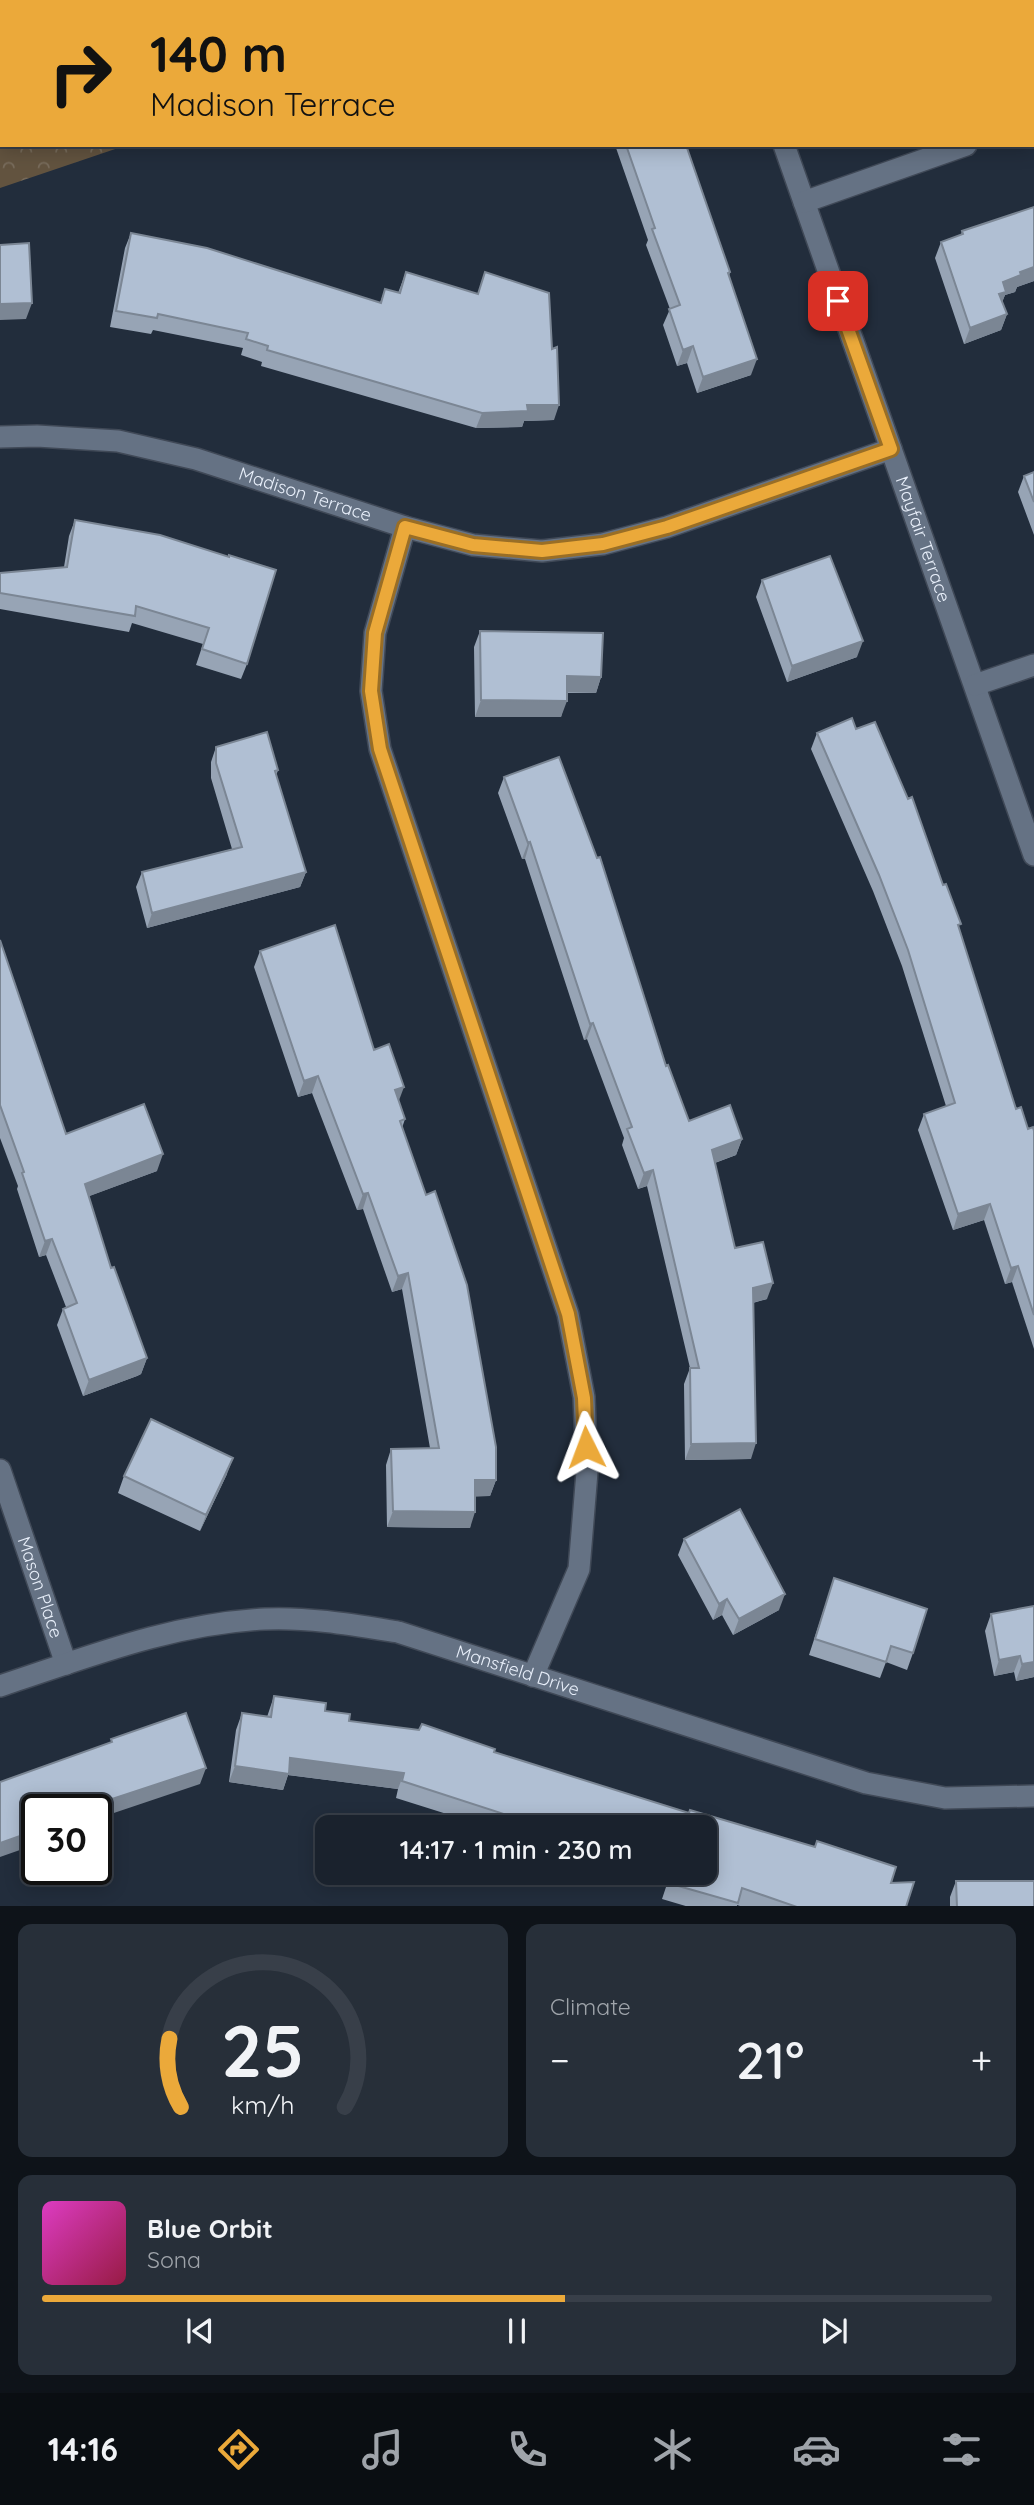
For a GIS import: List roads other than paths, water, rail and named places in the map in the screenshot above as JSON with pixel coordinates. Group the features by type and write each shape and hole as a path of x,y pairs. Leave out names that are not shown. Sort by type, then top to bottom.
{"street":[{"name":"Mayfair Terrace","path":"785,147 1034,855"},
{"path":"804,202 960,147"},
{"name":"Madison Terrace","path":"0,437 37,436 118,441 196,459 405,527 473,545 542,551 603,544 667,527 891,449"},
{"path":"405,527 375,633 371,691 380,749 568,1314 584,1398 587,1472 579,1569 533,1676"},
{"path":"975,685 1034,665"},
{"name":"Mason Place","path":"0,1470 66,1664"},
{"name":"Mansfield Drive","path":"0,1686 164,1633 196,1626 266,1619 328,1621 398,1632 866,1783 945,1798 1034,1796"}]}
